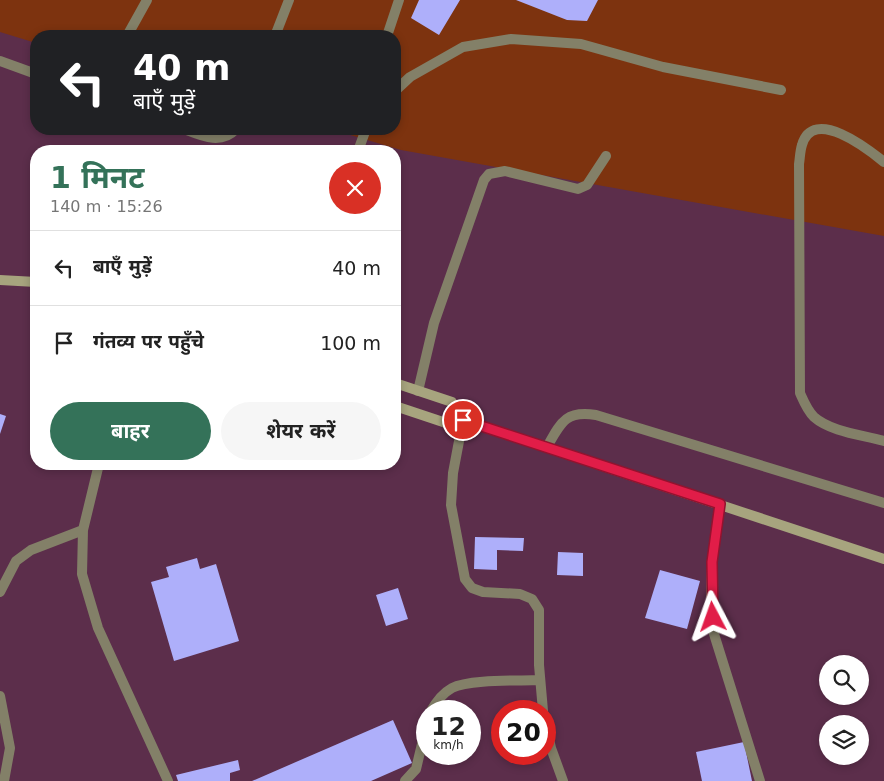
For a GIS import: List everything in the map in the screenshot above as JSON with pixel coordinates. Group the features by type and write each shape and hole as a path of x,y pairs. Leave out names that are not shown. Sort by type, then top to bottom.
{"main road":[{"path":"0,280 30,282"},
{"path":"401,385 452,402 463,420"},
{"path":"401,408 446,423 463,420 884,560"}],"street":[{"path":"130,30 147,0"},
{"path":"277,30 289,0"},
{"path":"389,30 399,0"},
{"path":"401,85 410,77 463,47 511,38 581,44 663,67 781,90"},
{"path":"0,61 30,72"},
{"path":"884,162 863,144 838,132 823,128 812,131 802,143 799,164 800,393 806,407 814,418 834,427 884,441"},
{"path":"200,135 219,139 229,135"},
{"path":"418,391 434,323 484,180 489,174 505,171 578,189 587,185 606,156"},
{"path":"547,447 560,424 570,416 581,413 589,414 884,503"},
{"path":"463,420 453,473 451,505 465,579 472,588 483,592 520,594 532,599 539,610 539,680 542,700"},
{"path":"98,470 83,530 82,574 98,628 168,781"},
{"path":"720,504 712,562 711,600 714,634 760,781"},
{"path":"0,592 16,561 32,550 83,530"},
{"path":"437,700 452,688 468,684 539,680"},
{"path":"0,696 10,748 4,781"},
{"path":"556,762 563,781"},
{"path":"405,781 416,769 417,765"}],"shaded area":[{"path":"0,0 884,0 884,236 401,150 401,145 384,145 350,135 401,135 401,30 30,30 30,41 0,32"}],"building":[{"path":"419,0 460,0 439,35 411,18"},
{"path":"516,0 598,0 587,21 567,20"},
{"path":"0,414 6,416 0,434"},
{"path":"475,537 524,538 523,551 497,550 497,570 474,569"},
{"path":"558,552 583,553 583,576 557,575"},
{"path":"197,558 200,569 216,564 239,641 174,661 151,582 169,577 166,567"},
{"path":"660,570 700,581 687,629 645,618"},
{"path":"398,588 408,619 386,626 376,595"},
{"path":"393,720 412,763 371,781 252,781"},
{"path":"744,742 752,781 702,781 696,752"},
{"path":"238,760 240,770 230,773 230,781 178,781 176,775"}],"route":[{"path":"463,420 720,504 712,562 711,600 713,617"}]}
